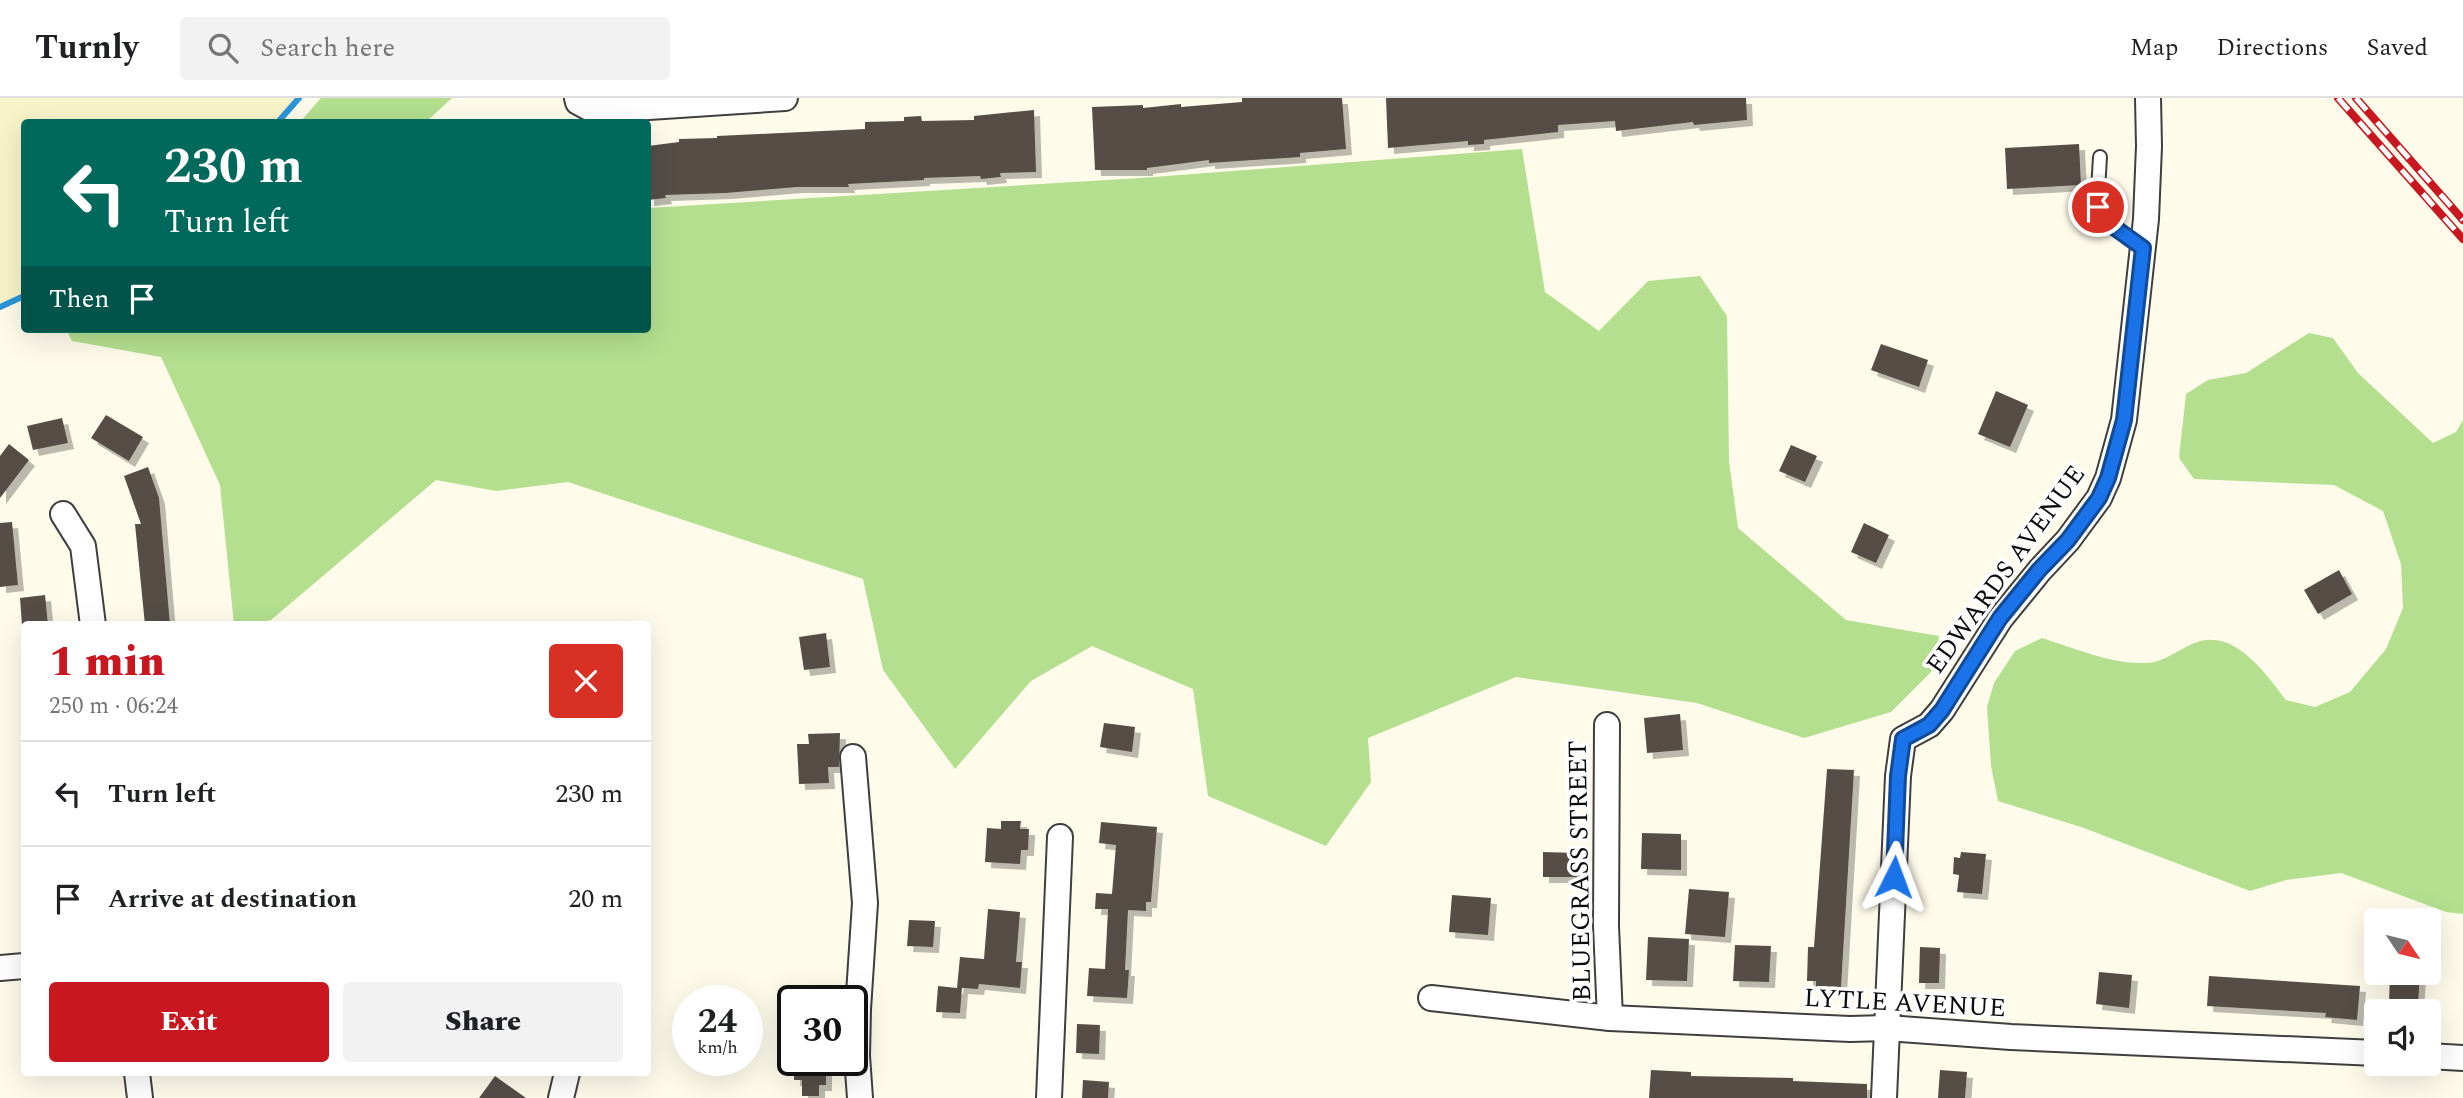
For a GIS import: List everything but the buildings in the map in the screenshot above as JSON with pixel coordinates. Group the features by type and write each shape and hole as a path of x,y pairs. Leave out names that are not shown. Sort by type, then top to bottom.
{"street":[{"path":"578,100 589,108 603,110 785,98"},
{"name":"EDWARDS AVENUE","path":"1884,1098 1898,776 1903,739 1929,725 1942,710 2000,618 2039,570 2068,540 2099,498 2108,478 2124,420 2143,248 2149,146 2148,98"},
{"path":"63,514 83,546 92,621"},
{"name":"BLUEGRASS STREET","path":"1607,725 1606,926 1610,1018"},
{"path":"853,757 865,903 858,1009 860,1098"},
{"path":"1049,1098 1060,837"},
{"path":"0,968 21,966"},
{"name":"LYTLE AVENUE","path":"1431,998 1610,1018 1850,1029 1887,1028 2011,1037 2364,1052"},
{"path":"2441,1057 2463,1058"},
{"path":"137,1076 140,1098"},
{"path":"561,1098 566,1076"}],"lane":[{"path":"2100,158 2098,207 2111,225 2143,248"}],"shaded area":[{"path":"0,98 299,98 281,119 21,119 21,297 0,307"}],"green space":[{"path":"321,98 452,98 429,119 303,119"},
{"path":"1522,149 1545,292 1599,331 1648,281 1700,276 1727,316 1729,461 1738,528 1846,620 1939,636 1936,667 1891,712 1804,738 1697,703 1516,677 1368,738 1371,782 1326,846 1208,796 1193,689 1092,646 1031,681 955,769 883,670 863,579 568,482 496,491 436,480 271,620 234,621 220,485 161,357 72,341 68,333 651,333 651,208 1140,178"},
{"path":"2309,333 2333,338 2358,373 2433,443 2456,432 2463,420 2463,914 2446,912 2341,873 2286,880 2250,891 2081,827 1998,801 1991,766 1987,707 1994,683 2015,651 2042,638 2081,651 2133,663 2164,659 2192,644 2207,640 2221,641 2234,646 2258,665 2286,700 2315,707 2350,692 2386,649 2403,608 2401,564 2383,511 2334,485 2194,479 2179,458 2186,394 2208,380 2246,373"}],"waterway":[{"path":"281,119 299,98"},
{"path":"0,307 21,297"}],"railway":[{"path":"2338,98 2463,239"},
{"path":"2356,98 2463,220"}],"route":[{"path":"1894,877 1898,776 1903,739 1929,725 1942,710 2000,618 2039,570 2068,540 2099,498 2108,478 2124,420 2143,248 2111,225 2098,207"}]}
